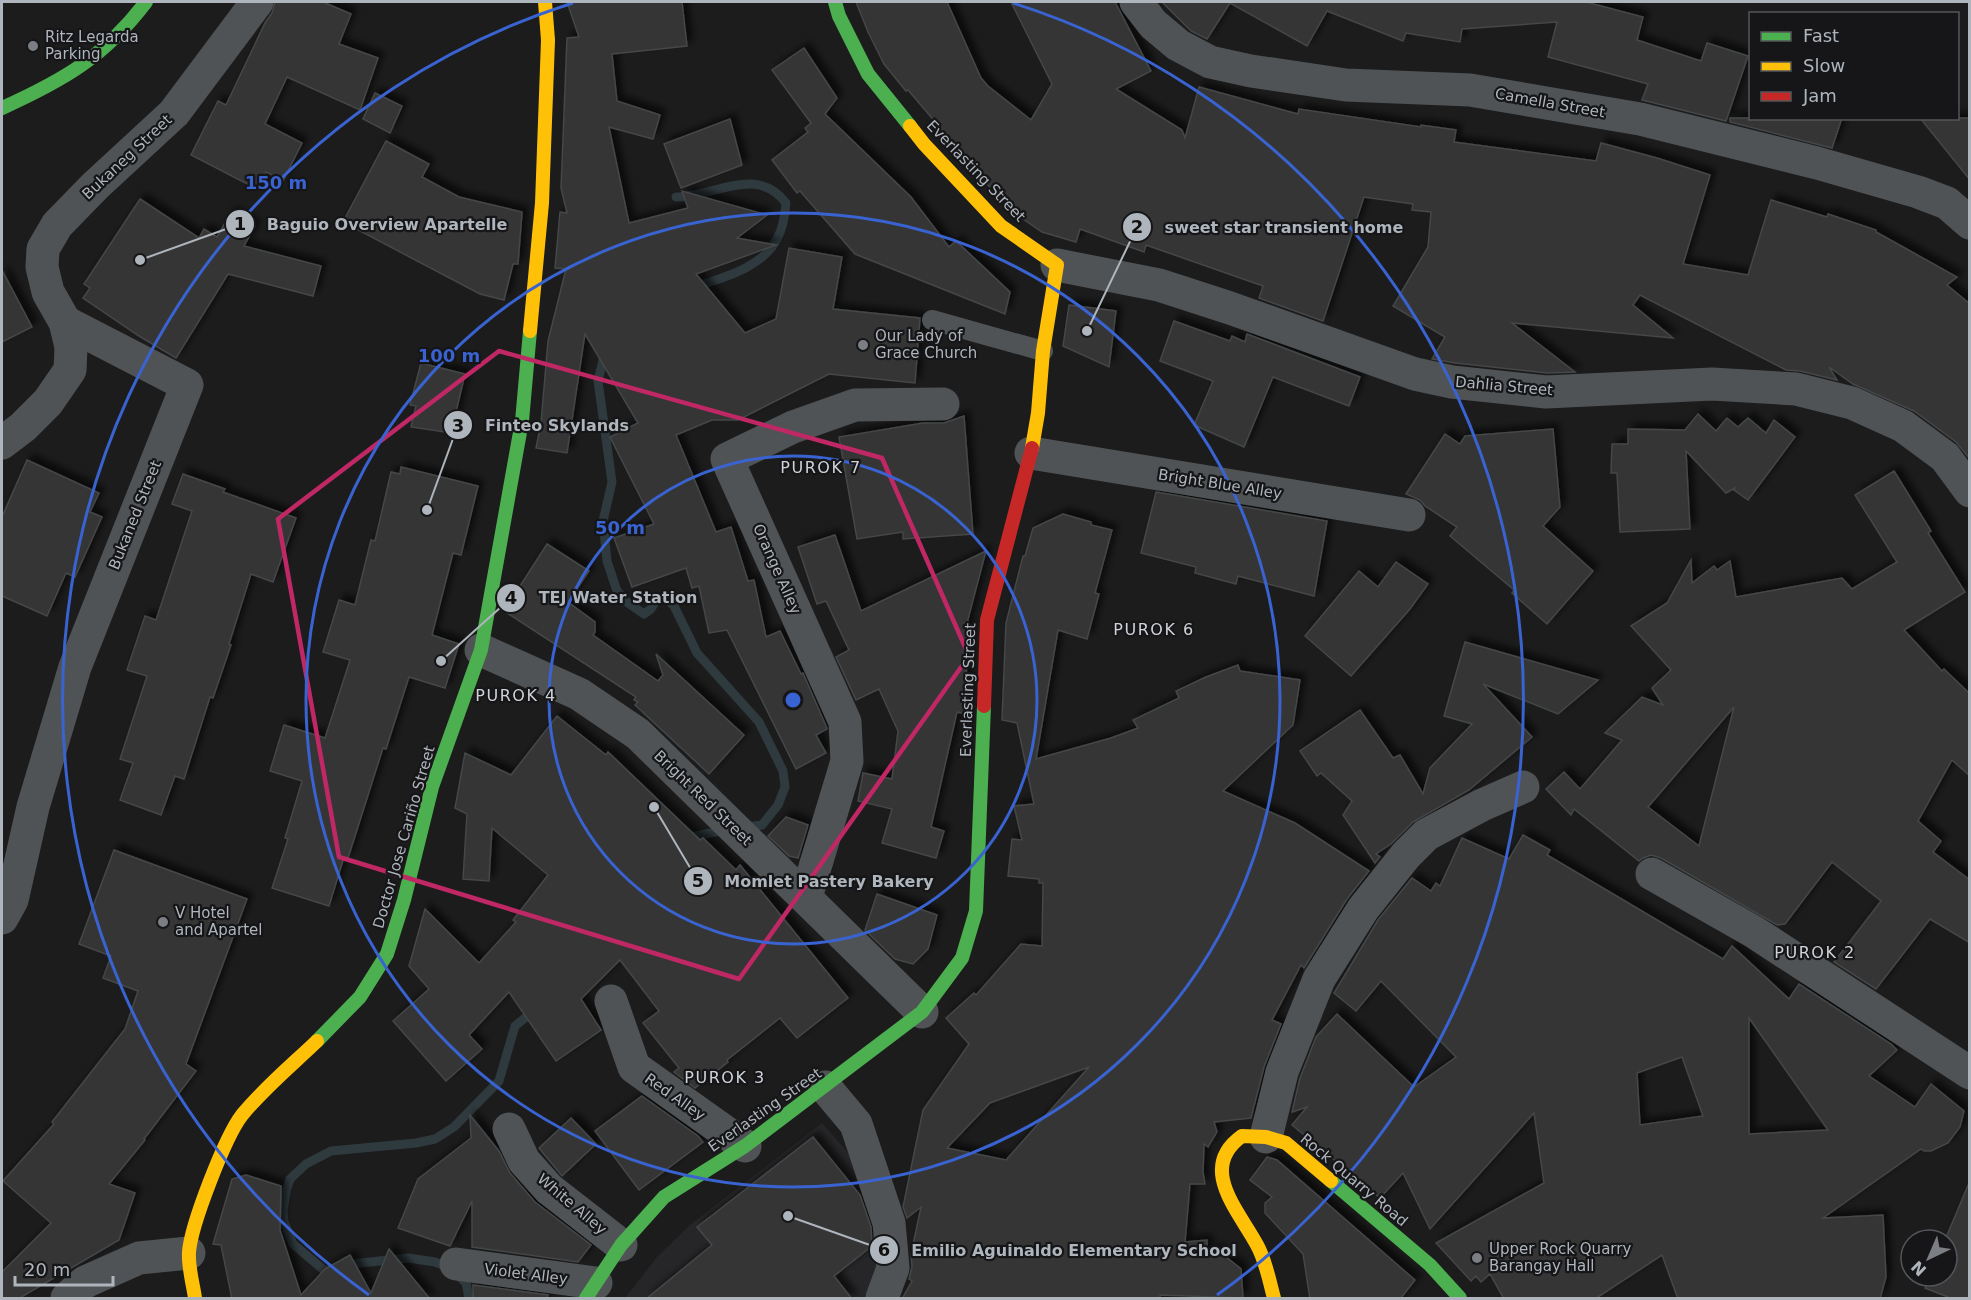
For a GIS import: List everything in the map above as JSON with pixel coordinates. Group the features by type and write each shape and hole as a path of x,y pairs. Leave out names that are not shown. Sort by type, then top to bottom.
{"street":[{"path":"2,108 25,98 89,61 134,18 146,2"},
{"name":"Bukaneg Street","path":"65,322 48,292 42,267 43,249 57,225 95,186 174,113 257,2"},
{"name":"Doctor Jose Cariño Street","path":"195,1299 189,1253 194,1228 218,1165 240,1118 254,1101 360,997 387,954 404,900 432,787 481,650 522,421 542,203 548,40 545,2"},
{"name":"Everlasting Street","path":"591,1291 621,1245 664,1197 745,1146 922,1012 962,957 976,911 987,620 1031,453 1038,413 1043,351 1057,265 1001,226 924,144 868,74 839,16 835,2"},
{"name":"Camella Street","path":"1136,2 1153,24 1178,45 1210,62 1251,71 1346,85 1470,90 1640,119 1918,192 1947,203 1970,224"},
{"name":"Dahlia Street","path":"1057,265 1159,285 1415,374 1452,382 1546,392 1712,384 1796,389 1852,403 1904,426 1945,457 1970,491"},
{"path":"2,443 23,427 48,402 70,370 71,347 65,322"},
{"name":"Bukaned Street","path":"2,918 12,900 33,807 75,667 187,385 65,322"},
{"name":"Orange Alley","path":"806,897 847,761 844,722 727,459 793,427 855,405 943,404"},
{"name":"Bright Blue Alley","path":"1031,453 1409,515"},
{"name":"Bright Red Street","path":"481,650 579,694 638,734 922,1012"},
{"path":"1266,1137 1282,1072 1319,979 1363,909 1406,855 1426,835 1482,805 1523,787"},
{"path":"1652,874 1754,932 1970,1073"},
{"name":"Red Alley","path":"610,1001 634,1067 745,1146"},
{"path":"825,1087 856,1124 889,1223 893,1268 882,1299"},
{"name":"White Alley","path":"509,1129 524,1161 549,1188 621,1245"},
{"name":"Rock Quarry Road","path":"1274,1299 1258,1248 1236,1213 1223,1185 1224,1163 1228,1148 1242,1136 1266,1137 1286,1143 1430,1265 1460,1299"},
{"path":"67,1299 85,1282 139,1258 189,1253"},
{"name":"Violet Alley","path":"456,1264 591,1291"}],"lane":[{"path":"932,320 1043,351"}],"highlighted area":[{"path":"499,351 882,458 969,656 739,979 339,857 278,519"}],"shaded area":[{"path":"822,1123 856,1162 883,1240 870,1298 625,1298 657,1257 691,1224"}],"building":[{"path":"275,2 323,2 351,14 339,44 378,58 360,110 287,77 265,124 302,143 283,181 266,172 257,189 191,155 218,101 226,105 272,13"},
{"path":"567,2 682,2 687,46 612,54 617,101 660,115 653,139 609,127 629,223 688,208 682,191 767,215 737,238 776,245 696,274 745,333 776,319 789,248 842,257 833,309 920,318 915,383 829,374 738,420 712,420 676,435 716,532 731,527 748,581 754,580 766,637 780,631 801,674 803,673 826,726 827,729 816,735 826,753 796,769 727,630 709,633 699,586 692,588 686,568 632,587 614,538 654,524 610,437 638,423 585,334 567,453 536,448 541,423 548,341 566,269 555,268 560,212 567,213 561,188 567,38 579,37"},
{"path":"856,2 947,2 981,78 1031,120 1052,84 1011,2 1115,2 1151,71 1116,89 1182,130 1185,138 1199,87 1298,114 1299,109 1456,130 1454,142 1596,161 1601,143 1710,175 1683,264 1748,275 1771,200 1827,217 1828,214 1876,230 1957,277 1947,285 1970,304 1970,459 1956,442 1914,411 1853,384 1829,367 1837,380 1786,370 1640,295 1633,305 1673,338 1512,323 1575,372 1547,373 1432,359 1445,337 1393,306 1428,247 1431,212 1412,210 1413,204 1364,197 1323,321 1259,298 1263,286 1146,245 1144,252 1080,229 1076,242 1042,232 1013,212 958,153 960,151 884,64"},
{"path":"1162,2 1586,2 1643,17 1637,40 1701,61 1707,43 1748,56 1726,121 1642,100 1648,84 1548,57 1557,22 1462,29 1460,42 1406,33 1403,41 1327,11 1307,46 1230,3 1207,39 1191,31"},
{"path":"804,48 837,98 825,114 911,197 949,247 956,241 1010,292 1005,314 855,254 800,191 797,193 772,160 808,132 805,128 811,123 772,70"},
{"path":"375,93 402,106 390,133 363,119"},
{"path":"1730,118 1841,120 1832,148 1730,122"},
{"path":"1970,118 1970,180 1922,120"},
{"path":"730,119 742,165 681,188 664,144"},
{"path":"386,141 429,164 422,177 459,197 522,212 518,264 513,264 504,300 480,294 343,222"},
{"path":"140,199 199,238 204,229 217,237 231,212 255,226 244,246 321,266 313,296 228,274 176,358 83,298 90,288 84,284"},
{"path":"2,270 32,327 2,342"},
{"path":"1069,305 1116,311 1109,367 1063,346"},
{"path":"1174,321 1230,341 1232,336 1245,342 1247,334 1360,377 1349,406 1273,377 1244,447 1194,425 1213,381 1160,361"},
{"path":"421,363 465,374 451,433 411,427 416,406 410,405"},
{"path":"1698,414 1716,431 1727,418 1738,427 1748,418 1766,433 1774,420 1795,437 1748,500 1734,490 1735,488 1726,493 1686,451 1690,529 1620,532 1617,473 1611,473 1612,444 1628,444 1628,429 1685,430"},
{"path":"964,416 973,534 903,539 903,532 857,539 839,437 923,423 944,423"},
{"path":"1553,429 1560,507 1543,526 1593,571 1547,624 1512,593 1514,590 1450,536 1457,527 1425,506 1420,500 1406,494 1445,434 1460,444 1465,436"},
{"path":"27,460 99,493 90,512 102,517 75,577 66,573 47,616 2,596 2,517"},
{"path":"401,467 478,486 461,555 453,553 432,635 459,644 445,688 409,677 386,749 383,748 348,858 344,857 329,906 272,888 288,839 285,838 302,781 270,771 284,725 325,738 350,660 323,652 339,600 355,605 371,540 375,541 391,472 400,474"},
{"path":"1894,471 1931,531 1928,533 1965,592 1904,630 1942,671 1944,669 1970,694 1970,776 1952,760 1918,821 1941,841 1933,852 1970,880 1970,943 1930,919 1876,989 1834,962 1881,901 1832,862 1785,924 1777,925 1661,858 1651,855 1639,861 1574,809 1571,815 1546,789 1564,772 1580,789 1622,740 1605,733 1642,697 1663,705 1652,688 1671,670 1631,626 1667,603 1691,560 1692,583 1714,566 1717,570 1730,561 1736,597 1842,578 1852,589 1897,562 1855,495","holes":["1734,707 1699,846 1648,807"]},
{"path":"183,474 225,489 223,492 296,518 273,582 251,574 229,644 231,645 213,698 210,697 184,779 175,776 161,815 120,800 133,763 120,759 147,676 127,670 145,616 156,620 192,511 172,504"},
{"path":"1156,492 1327,521 1314,596 1238,576 1236,584 1195,573 1196,567 1141,553"},
{"path":"1063,514 1112,530 1095,593 1099,594 1087,639 1058,630 1036,759 1138,728 1133,720 1179,698 1176,691 1238,665 1240,671 1300,680 1293,725 1223,791 1295,823 1369,871 1347,899 1304,968 1301,965 1272,1020 1281,1024 1264,1067 1251,1118 1214,1122 1217,1132 1208,1147 1204,1144 1205,1184 1190,1184 1185,1242 1207,1240 1207,1258 1216,1249 1241,1269 1243,1298 1160,1295 1160,1299 902,1299 912,1281 909,1279 912,1267 911,1254 921,1207 907,1218 903,1207 923,1110 969,1044 946,1018 974,993 976,995 1021,944 1042,946 1043,883 1039,883 1039,879 1008,876 1012,839 1022,840 1014,806 1034,804 1017,723 1002,720 1006,623 1023,556 1025,556 1033,528","holes":["1089,1067 1006,1160 947,1148 990,1103"]},
{"path":"835,535 861,611 986,551 968,619 965,714 957,712 931,827 944,831 936,858 882,843 892,809 858,801 863,773 892,779 898,731 879,689 856,700 836,657 849,650 826,601 817,604 798,547"},
{"path":"547,544 589,571 568,602 595,622 593,635 658,681 663,675 656,654 744,735 709,774 635,705 638,702 634,700 636,697 507,613 509,603"},
{"path":"1396,562 1428,584 1410,609 1351,676 1305,636 1359,571 1378,587"},
{"path":"1465,642 1598,680 1558,714 1483,684 1532,737 1469,790 1413,822 1391,844 1376,854 1380,857 1375,863 1343,815 1352,801 1321,773 1317,776 1300,751 1360,710 1393,758 1400,755 1423,794 1430,768 1472,724 1444,716"},
{"path":"557,716 606,755 608,752 700,840 703,838 736,870 740,865 848,998 797,1038 780,1018 695,1088 674,1072 679,1068 643,1023 659,1011 620,960 581,999 601,1030 556,1061 509,992 469,1035 482,1049 446,1081 393,1021 429,989 409,966 425,909 479,963 516,922 513,920 548,875 492,828 489,881 463,879 467,814 455,808 465,753 511,775"},
{"path":"786,817 808,825 798,858 789,856 768,836"},
{"path":"1523,835 1550,850 1547,855 1723,959 1732,946 1789,999 1799,984 1891,1044 1897,1050 1869,1076 1915,1107 1931,1084 1964,1111 1960,1127 1948,1143 1931,1151 1921,1149 1823,1218 1883,1215 1886,1277 1880,1299 1678,1299 1662,1255 1595,1299 1504,1299 1490,1274 1481,1282 1476,1276 1471,1281 1436,1243 1544,1183 1534,1113 1430,1229 1403,1173 1380,1198 1292,1125 1307,1107 1292,1112 1300,1078 1316,1037 1337,1014 1414,1087 1456,1057 1381,981 1356,1011 1334,993 1378,920 1412,878 1431,891 1436,883 1440,886 1462,838 1509,859","holes":["1749,1018 1828,1130 1749,1134","1682,1057 1703,1116 1640,1125 1637,1073"]},
{"path":"114,850 247,899 186,1064 196,1071 109,1184 135,1193 119,1240 18,1299 2,1299 2,1272 51,1223 3,1181 54,1124 52,1122 125,1029 138,991 103,978 111,956 79,944"},
{"path":"877,894 937,915 928,949 913,964 895,959 865,930"},
{"path":"642,1096 703,1142 639,1190 595,1131"},
{"path":"470,1115 499,1151 510,1173 535,1202 591,1245 578,1262 472,1247 472,1201 450,1246 398,1228 418,1179 471,1138"},
{"path":"571,1118 596,1144 562,1176 539,1148"},
{"path":"813,1137 860,1195 871,1227 872,1246 834,1276 852,1299 646,1299 712,1245 697,1227"},
{"path":"1267,1157 1277,1160 1415,1280 1400,1299 1310,1299 1303,1254 1265,1213 1265,1203 1272,1197 1250,1180"},
{"path":"246,1175 281,1186 280,1230 301,1295 325,1269 350,1255 371,1293 389,1249 430,1299 232,1299 221,1245 213,1244 232,1179"},
{"path":"1969,1183 1970,1299 1953,1299 1925,1288 1959,1288 1959,1228 1950,1228"},
{"path":"473,1285 548,1295 547,1299 473,1299"}],"waterway":[{"path":"676,197 748,184 762,186 774,192 786,203 779,235 762,257 752,265 694,287"},
{"path":"605,352 598,381 612,482 603,521 607,561 617,591 628,603 644,614 651,609 657,599 666,598 674,606 697,653 759,722 783,771 785,787 778,805 762,825 745,827"},
{"path":"686,838 725,830"},
{"path":"469,1298 466,1283 450,1268 435,1262 408,1258 341,1265 325,1271 293,1244 284,1222 286,1191 290,1179 306,1164 331,1151 416,1143 435,1139 454,1127 499,1081 515,1026 535,1010"}],"traffic: fast":[{"path":"2,108 64,77 82,65 114,38 146,2"},
{"path":"835,2 839,16 868,74 910,126"},
{"path":"317,1041 360,997 387,954 404,900 432,787 481,650 522,421 530,331"},
{"path":"586,1298 621,1245 664,1197 745,1146 922,1012 962,958 976,911 984,706"},
{"path":"1331,1181 1430,1265 1460,1298"}],"traffic: slow":[{"path":"530,331 542,203 548,40 545,2"},
{"path":"910,126 1001,226 1057,265 1043,351 1038,413 1032,448"},
{"path":"195,1298 189,1264 191,1239 202,1203 227,1142 242,1115 317,1041"},
{"path":"1274,1298 1260,1251 1226,1190 1222,1176 1223,1162 1229,1148 1242,1136 1266,1137 1286,1143 1331,1181"}],"traffic: jam":[{"path":"984,706 987,620 1032,448"}],"place":[{"name":"Ritz Legarda Parking","path":"33,46"},
{"name":"Baguio Overview Apartelle","path":"140,260"},
{"name":"sweet star transient home","path":"1087,331"},
{"name":"Our Lady of Grace Church","path":"863,345"},
{"name":"Finteo Skylands","path":"427,510"},
{"name":"TEJ Water Station","path":"441,661"},
{"name":"Momlet Pastery Bakery","path":"654,807"},
{"name":"V Hotel and Apartel","path":"163,922"},
{"name":"Emilio Aguinaldo Elementary School","path":"788,1216"},
{"name":"Upper Rock Quarry Barangay Hall","path":"1477,1258"}],"district":[{"name":"PUROK 7","path":"821,467"},
{"name":"PUROK 6","path":"1154,629"},
{"name":"PUROK 4","path":"516,695"},
{"name":"PUROK 2","path":"1815,952"},
{"name":"PUROK 3","path":"725,1077"}]}
